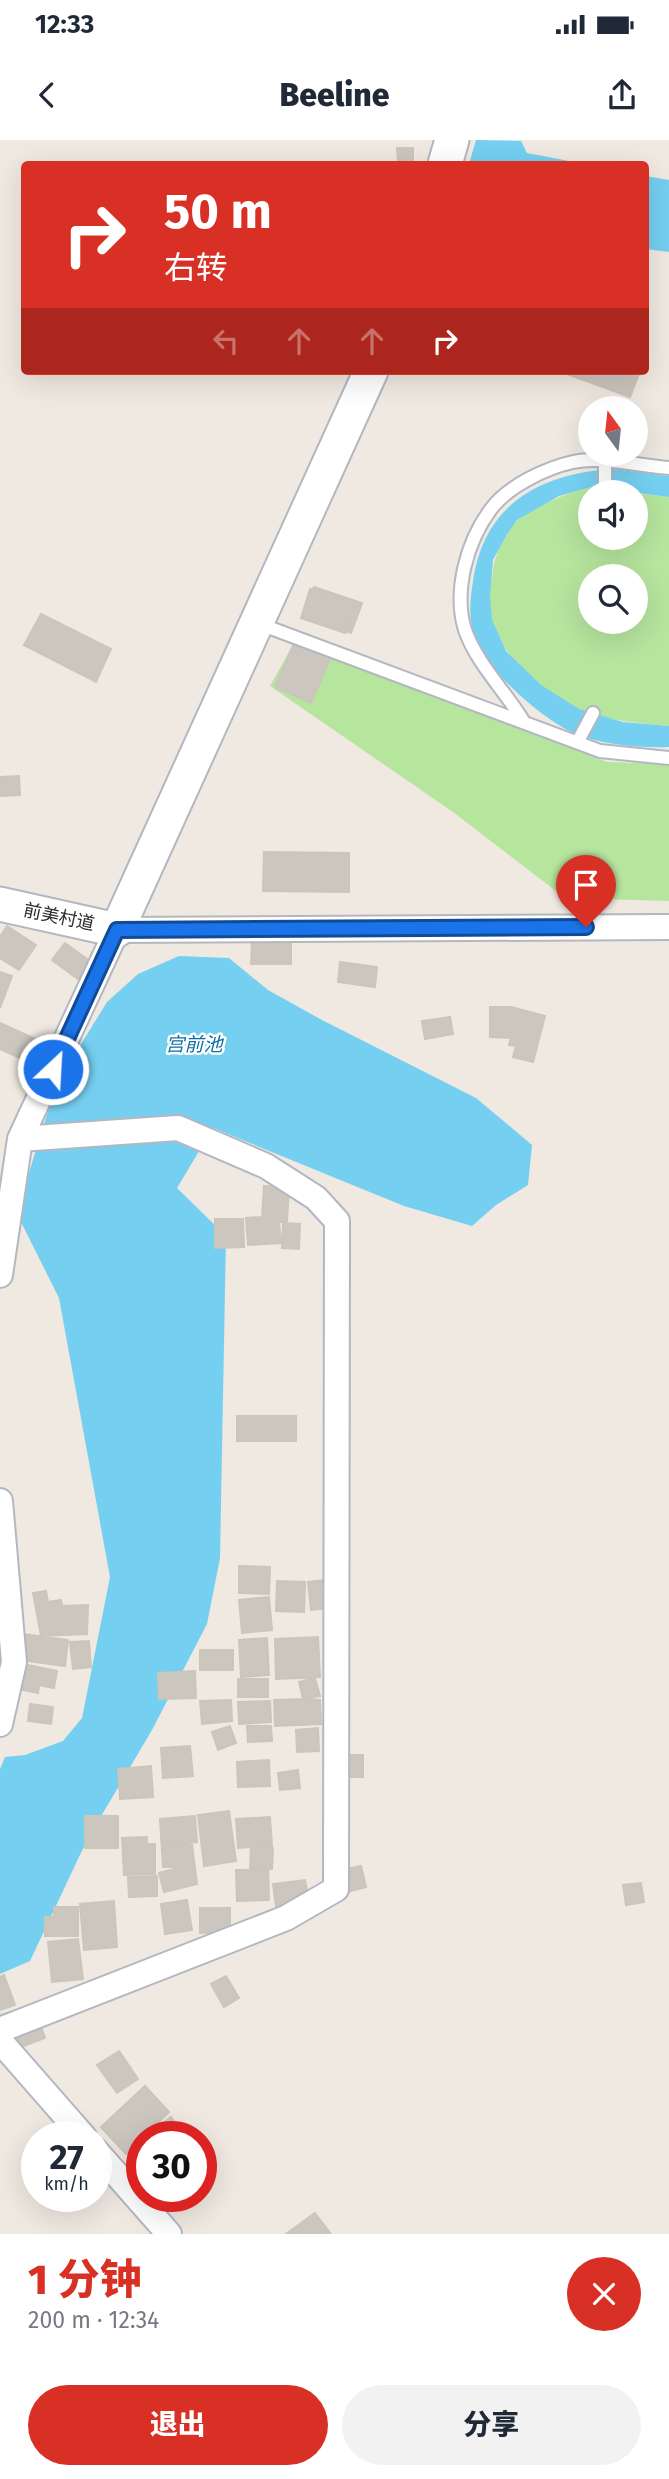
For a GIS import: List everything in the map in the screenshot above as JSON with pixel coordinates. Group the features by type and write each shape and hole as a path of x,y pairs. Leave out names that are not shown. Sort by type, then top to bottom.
{"street":[{"path":"446,161 452,140"},
{"path":"0,1275 20,1139 369,375"},
{"name":"前美村道","path":"0,904 117,930"},
{"path":"117,930 669,927"},
{"path":"0,2030 286,1918 336,1889 337,1221 316,1198 266,1166 178,1128 20,1139"},
{"path":"0,1501 13,1662 0,1724"},
{"path":"0,2041 70,2121"},
{"path":"112,2169 169,2234"}],"lane":[{"path":"522,720 477,655 465,629 460,600 463,569 476,535 492,508 512,491 542,473 578,462"},
{"path":"643,466 669,468"},
{"path":"256,623 600,751 669,758"},
{"path":"578,741 593,713"}],"green space":[{"path":"578,491 578,550 648,550 648,495 669,497 669,726 602,717 566,703 526,674 497,634 491,615 490,593 500,546 512,525 526,514 553,500"},
{"path":"294,643 501,719 607,762 669,764 669,901 565,898 453,812 270,686"}],"water":[{"path":"476,140 521,141 527,153 569,161 470,161"},
{"path":"649,177 669,180 669,252 649,249"},
{"path":"612,469 669,476 669,497 648,494 648,480 578,480 578,491 559,496 517,520 493,560 490,596 492,620 506,651 541,685 579,709 623,722 669,726 669,747 608,743 562,727 508,684 487,659 476,640 470,607 473,581 479,554 489,532 503,513 539,486 586,472"},
{"name":"宫前池","path":"179,956 229,958 268,990 476,1098 532,1145 528,1185 496,1205 472,1226 404,1206 213,1128 177,1188 226,1236 220,1558 207,1624 152,1730 87,1840 30,1961 0,1974 0,1769 5,1757 25,1755 63,1741 82,1718 110,1577 59,1298 20,1220 28,1176 56,1085 107,1002 138,974"}],"building":[{"path":"397,148 413,148 413,161 398,161"},
{"path":"570,375 638,375 630,396 627,396"},
{"path":"314,587 362,603 351,633 303,618"},
{"path":"310,589 355,603 345,633 301,618"},
{"path":"41,614 111,649 96,682 24,645"},
{"path":"298,634 334,649 311,703 275,687"},
{"path":"19,776 20,795 0,796 0,777"},
{"path":"264,852 349,853 349,892 263,891"},
{"path":"7,926 36,945 19,970 0,958 0,937"},
{"path":"252,938 291,938 291,964 251,964"},
{"path":"65,943 91,962 78,979 52,960"},
{"path":"340,962 377,967 375,987 338,982"},
{"path":"0,972 12,976 0,1008"},
{"path":"490,1007 511,1007 545,1016 533,1062 513,1057 516,1046 509,1045 511,1038 490,1037"},
{"path":"450,1017 453,1034 425,1039 422,1021"},
{"path":"0,1023 44,1043 33,1064 0,1049"},
{"path":"264,1186 289,1187 287,1222 279,1222 281,1243 248,1245 246,1218 262,1217"},
{"path":"215,1219 243,1219 244,1247 215,1248"},
{"path":"283,1223 300,1224 299,1249 282,1248"},
{"path":"237,1416 296,1416 296,1441 237,1441"},
{"path":"239,1566 270,1567 269,1594 239,1593"},
{"path":"326,1580 329,1608 311,1610 308,1582"},
{"path":"277,1581 305,1582 304,1612 276,1611"},
{"path":"46,1591 48,1602 61,1600 62,1606 88,1605 87,1634 41,1636 33,1593"},
{"path":"269,1597 272,1630 242,1633 239,1600"},
{"path":"23,1634 68,1640 65,1666 20,1660"},
{"path":"318,1637 320,1677 276,1679 275,1639"},
{"path":"267,1638 269,1675 241,1677 239,1640"},
{"path":"89,1641 91,1667 73,1669 70,1642"},
{"path":"200,1650 233,1650 233,1670 200,1670"},
{"path":"18,1663 57,1671 54,1688 39,1685 38,1693 13,1688"},
{"path":"195,1671 196,1698 159,1699 158,1673"},
{"path":"315,1678 320,1696 305,1699 320,1700 321,1724 275,1726 274,1700 303,1699 299,1682"},
{"path":"238,1679 268,1679 268,1697 238,1697"},
{"path":"231,1700 232,1721 202,1724 200,1701"},
{"path":"270,1701 271,1722 239,1724 238,1702"},
{"path":"30,1704 53,1707 51,1724 28,1721"},
{"path":"230,1726 236,1743 218,1750 212,1732"},
{"path":"247,1726 271,1726 272,1741 248,1742"},
{"path":"318,1728 319,1751 297,1752 296,1730"},
{"path":"190,1746 193,1776 163,1778 161,1748"},
{"path":"346,1755 363,1755 363,1777 345,1777"},
{"path":"269,1760 270,1786 238,1787 237,1762"},
{"path":"151,1766 153,1797 120,1799 118,1769"},
{"path":"298,1770 300,1788 280,1790 278,1773"},
{"path":"229,1811 236,1861 204,1866 198,1815"},
{"path":"85,1816 118,1816 118,1848 85,1848"},
{"path":"195,1816 197,1842 168,1845 192,1845 197,1884 164,1892 159,1873 182,1867 163,1867 160,1819"},
{"path":"270,1817 272,1846 252,1847 273,1848 272,1869 250,1868 251,1847 238,1848 236,1819"},
{"path":"147,1837 147,1844 155,1844 155,1874 124,1875 122,1838"},
{"path":"361,1866 366,1887 347,1892 342,1870"},
{"path":"268,1869 269,1900 237,1901 236,1870"},
{"path":"157,1876 157,1896 129,1897 128,1877"},
{"path":"305,1880 309,1901 276,1906 273,1884"},
{"path":"641,1883 644,1902 626,1905 623,1885"},
{"path":"187,1900 192,1930 165,1934 161,1904"},
{"path":"114,1901 117,1947 84,1950 80,1904"},
{"path":"54,1907 78,1907 78,1936 45,1936 45,1917 54,1917"},
{"path":"200,1908 230,1908 230,1932 200,1933"},
{"path":"78,1939 83,1979 52,1982 48,1942"},
{"path":"4,1975 15,2005 0,2010 0,1977"},
{"path":"226,1976 239,1998 224,2007 211,1984"},
{"path":"34,2005 45,2038 21,2047 14,2030 0,2019 0,2015"},
{"path":"119,2051 138,2079 117,2093 97,2065"},
{"path":"145,2086 169,2112 160,2121 126,2121 126,2154 112,2139 112,2121 107,2121"},
{"path":"315,2213 331,2234 286,2234"}],"route":[{"path":"53,1069 117,930 586,927"}]}
